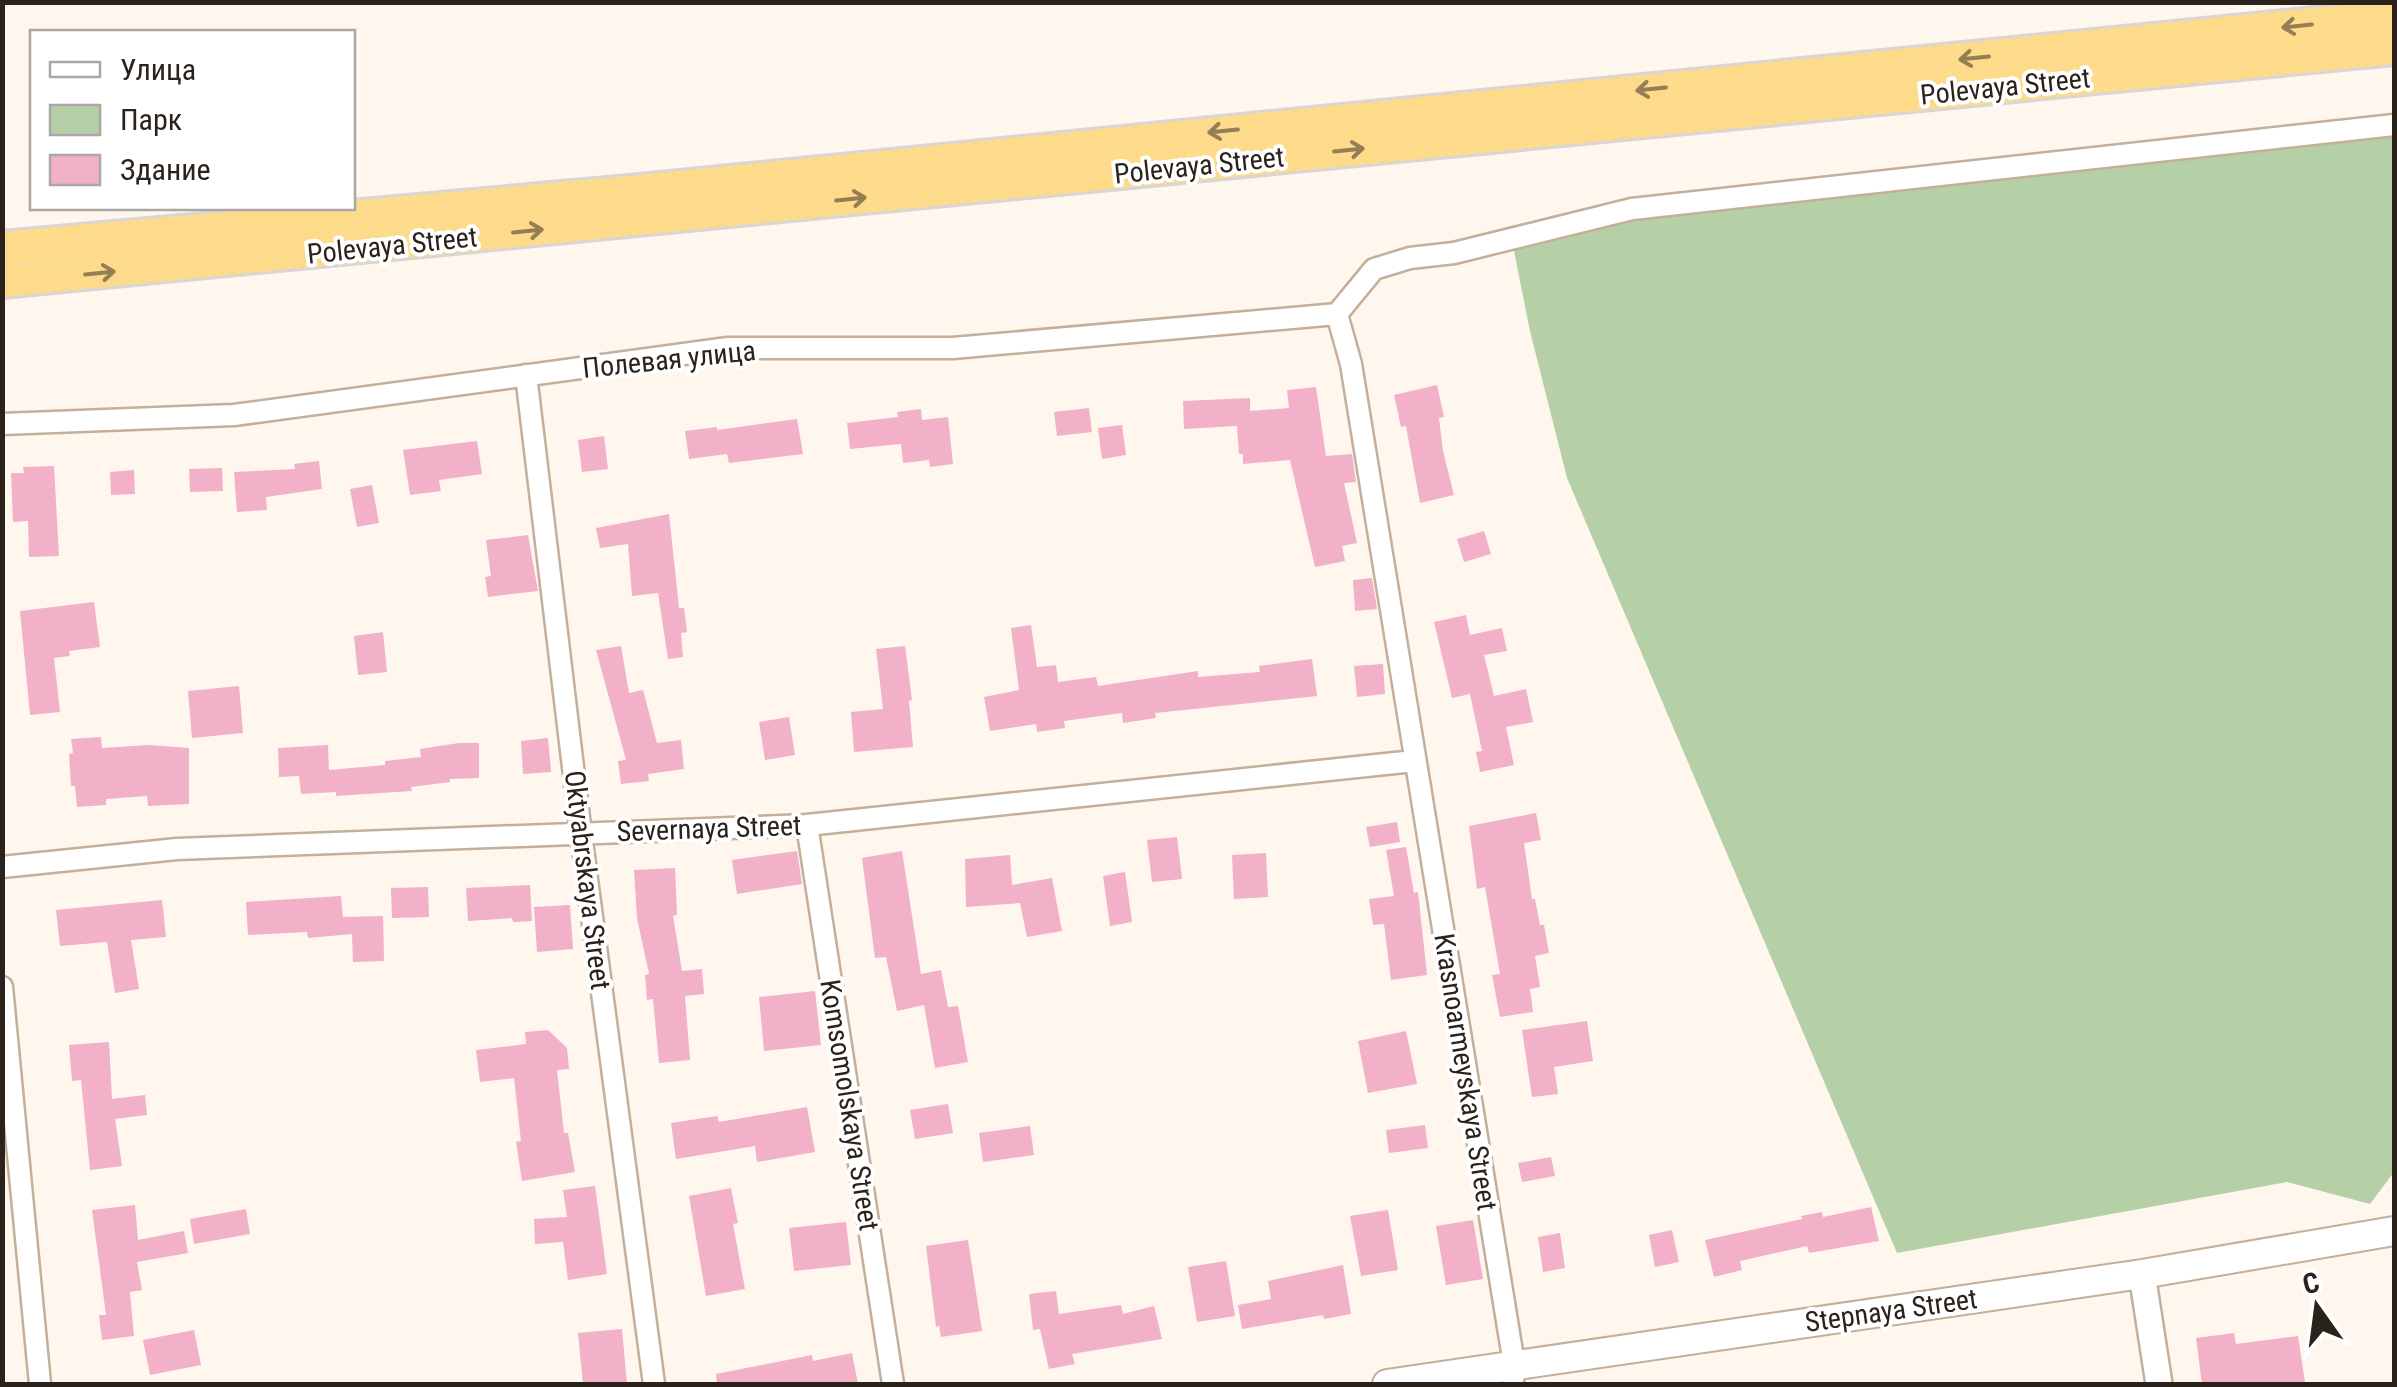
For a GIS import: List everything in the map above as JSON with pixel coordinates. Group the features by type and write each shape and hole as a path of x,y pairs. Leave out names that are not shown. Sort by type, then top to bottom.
{"highway":[{"name":"Polevaya Street","path":"2,248 630,192 2394,16"},
{"name":"Polevaya Street","path":"2,280 2394,48"}],"main road":[{"name":"Stepnaya Street","path":"1387,1384 1514,1374 2394,1231"}],"street":[{"path":"1337,314 1374,270 1410,258 1454,253 1632,209 2394,125"},
{"name":"Полевая улица","path":"2,424 234,415 728,348 953,348 1337,314"},
{"name":"Krasnoarmeyskaya Street","path":"1337,314 1351,364 1514,1374"},
{"name":"Oktyabrskaya Street","path":"526,375 654,1384"},
{"name":"Severnaya Street","path":"2,867 177,849 807,824 1414,761"},
{"name":"Komsomolskaya Street","path":"807,824 894,1384"},
{"path":"2,987 40,1384"},
{"path":"2142,1274 2159,1384"}],"green space":[{"path":"2394,137 2394,1172 2370,1204 2287,1182 1897,1253 1567,478 1530,331 1509,226"}],"building":[{"path":"1437,385 1444,417 1439,418 1443,451 1454,495 1420,503 1406,426 1401,427 1394,395"},
{"path":"1316,387 1326,456 1352,454 1356,482 1344,483 1357,543 1342,546 1345,561 1315,567 1290,460 1243,464 1237,426 1184,429 1183,401 1250,398 1250,411 1289,408 1287,390"},
{"path":"1089,408 1092,432 1057,436 1054,412"},
{"path":"921,409 922,420 948,417 953,464 930,467 929,460 903,463 901,444 850,449 847,423 898,417 897,412"},
{"path":"797,419 803,454 729,463 727,454 689,459 685,431"},
{"path":"1122,425 1126,455 1102,459 1098,428"},
{"path":"604,436 608,469 582,472 578,440"},
{"path":"477,441 482,474 439,480 441,491 410,495 403,450"},
{"path":"319,461 322,489 266,497 267,510 237,512 234,472 295,469 294,464"},
{"path":"54,466 59,556 29,557 28,521 13,522 11,473 24,473 23,467"},
{"path":"222,468 223,491 190,492 189,469"},
{"path":"134,470 135,494 111,495 110,472"},
{"path":"372,485 379,523 357,527 350,489"},
{"path":"669,514 679,608 684,608 687,632 681,633 683,657 668,659 658,593 632,596 628,544 600,548 596,528"},
{"path":"1484,531 1491,554 1464,562 1457,539"},
{"path":"528,535 538,591 488,597 485,577 491,576 486,540"},
{"path":"1372,578 1377,609 1355,611 1353,580"},
{"path":"94,602 100,647 69,651 70,656 54,658 60,712 30,715 20,611"},
{"path":"1466,615 1470,635 1502,628 1507,651 1484,655 1494,696 1526,689 1533,722 1506,727 1514,765 1480,772 1476,752 1482,751 1470,694 1452,698 1434,622"},
{"path":"1031,625 1037,667 1056,665 1058,682 1096,677 1098,686 1198,671 1198,677 1260,672 1259,666 1312,659 1317,696 1155,713 1156,718 1123,723 1122,713 1064,721 1065,728 1037,732 1036,724 990,731 984,697 1019,690 1011,628"},
{"path":"383,632 387,672 358,675 354,636"},
{"path":"621,646 629,693 643,690 657,743 681,740 684,769 648,774 649,781 621,784 618,761 626,760 596,650"},
{"path":"905,646 913,747 854,752 851,712 883,709 876,649"},
{"path":"1383,664 1385,694 1357,697 1354,666"},
{"path":"239,686 243,733 192,738 188,691"},
{"path":"789,717 795,755 765,760 759,722"},
{"path":"101,737 102,748 189,748 189,804 148,806 147,796 106,799 106,805 77,807 75,786 71,786 71,739"},
{"path":"548,738 551,772 523,774 521,741"},
{"path":"479,743 479,778 450,779 411,787 412,791 336,796 336,792 301,794 299,776 279,777 278,748 328,745 329,770 385,765 385,761 421,757 420,749"},
{"path":"1536,813 1541,840 1524,843 1532,899 1540,925 1544,925 1549,953 1535,956 1540,987 1530,989 1533,1012 1500,1017 1492,975 1500,974 1485,887 1477,889 1469,826"},
{"path":"1397,822 1400,842 1370,847 1366,827"},
{"path":"1177,837 1182,879 1152,882 1147,840"},
{"path":"1406,847 1414,893 1418,892 1427,975 1391,980 1384,924 1373,925 1369,899 1394,896 1386,850"},
{"path":"797,851 802,884 737,894 732,860"},
{"path":"902,851 921,974 941,970 948,1007 958,1006 968,1062 935,1068 924,1005 897,1011 886,957 875,958 862,858"},
{"path":"1266,853 1268,897 1234,899 1232,855"},
{"path":"1010,855 1012,885 1052,878 1062,931 1027,937 1020,903 966,907 965,859"},
{"path":"675,868 677,915 673,916 682,971 702,969 704,994 685,996 690,1060 659,1063 653,999 647,1000 645,975 649,974 637,918 634,870"},
{"path":"1125,872 1132,922 1110,926 1103,876"},
{"path":"530,885 532,921 468,921 466,888"},
{"path":"428,887 429,917 392,918 391,888"},
{"path":"341,896 343,917 383,916 384,961 353,962 352,934 308,938 307,932 248,935 246,902"},
{"path":"162,900 166,937 131,940 139,989 115,993 107,942 60,946 56,910"},
{"path":"570,905 573,949 537,952 534,907"},
{"path":"815,991 821,1045 764,1051 759,997"},
{"path":"1587,1021 1593,1061 1554,1067 1558,1094 1532,1097 1522,1030"},
{"path":"548,1030 567,1048 569,1069 557,1070 564,1133 568,1133 575,1172 522,1181 514,1078 480,1082 476,1050 526,1044 525,1032"},
{"path":"1406,1031 1417,1084 1368,1093 1358,1041"},
{"path":"109,1042 112,1099 145,1095 147,1115 115,1119 122,1166 90,1170 81,1080 72,1081 69,1045"},
{"path":"948,1104 953,1133 915,1139 910,1110"},
{"path":"807,1107 815,1152 757,1162 755,1146 676,1159 671,1123 717,1116 719,1122"},
{"path":"1425,1125 1428,1148 1389,1153 1386,1130"},
{"path":"1030,1126 1034,1155 983,1162 979,1133"},
{"path":"1551,1157 1555,1176 1522,1182 1518,1163"},
{"path":"595,1186 607,1274 568,1280 563,1242 535,1244 534,1219 567,1217 563,1190"},
{"path":"731,1188 745,1289 706,1296 689,1196"},
{"path":"135,1205 138,1240 184,1231 188,1253 137,1262 142,1290 130,1292 134,1336 102,1340 99,1315 106,1315 92,1210"},
{"path":"1871,1207 1879,1241 1809,1253 1807,1246 1740,1261 1742,1270 1714,1277 1705,1240 1802,1219 1801,1216 1822,1212 1823,1217"},
{"path":"246,1209 250,1234 194,1244 190,1219"},
{"path":"1388,1210 1398,1270 1361,1276 1350,1216"},
{"path":"1473,1220 1483,1279 1446,1285 1436,1226"},
{"path":"846,1222 851,1265 794,1271 789,1228"},
{"path":"1672,1230 1679,1262 1655,1267 1649,1235"},
{"path":"1560,1233 1565,1268 1543,1272 1538,1237"},
{"path":"968,1240 982,1331 941,1337 939,1326 936,1327 926,1246"},
{"path":"1226,1261 1235,1316 1197,1322 1188,1267"},
{"path":"1343,1265 1351,1314 1242,1329 1238,1305 1271,1299 1268,1281"},
{"path":"1056,1291 1059,1314 1121,1305 1123,1314 1154,1306 1162,1339 1072,1354 1075,1364 1049,1369 1040,1329 1033,1330 1029,1294"},
{"path":"622,1329 627,1384 583,1384 578,1333"},
{"path":"194,1330 201,1365 150,1375 143,1340"},
{"path":"2234,1333 2236,1344 2298,1336 2305,1382 2202,1384 2196,1338"},
{"path":"852,1353 858,1384 717,1384 716,1374 812,1355 813,1361"}]}
